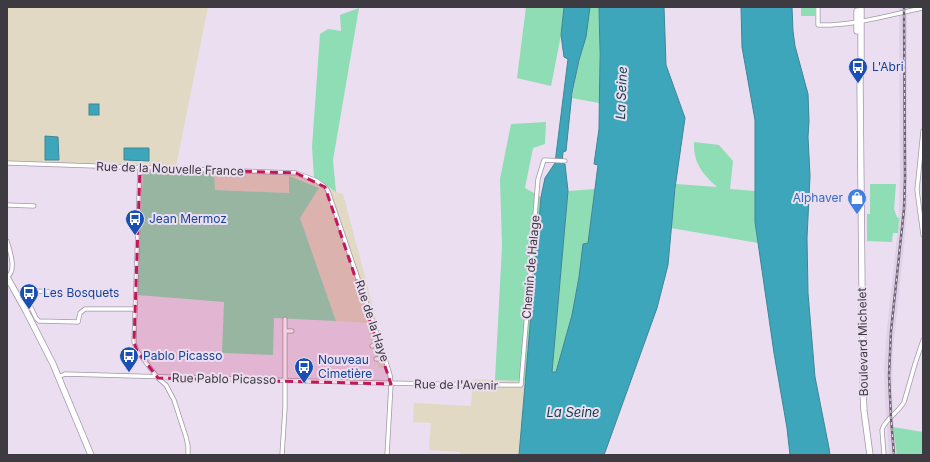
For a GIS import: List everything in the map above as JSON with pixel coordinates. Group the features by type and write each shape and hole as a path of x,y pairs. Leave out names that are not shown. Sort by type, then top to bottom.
{"main road":[{"path":"857,7 859,22"},
{"path":"859,22 861,7"},
{"name":"Boulevard Michelet","path":"859,22 858,60 860,82 863,397 870,455"},
{"path":"7,277 26,311 58,377 91,455"}],"street":[{"path":"818,7 818,25 837,25 859,22 923,8"},
{"path":"923,131 917,190 923,235"},
{"name":"Chemin de Halage","path":"521,385 538,179 544,160 565,161"},
{"name":"Rue de la Nouvelle France","path":"7,163 296,173 325,187 328,192"},
{"path":"140,168 134,342 137,351 166,386 176,405 186,437 188,455"},
{"name":"Rue de la Haye","path":"328,192 390,375 391,384 387,455"},
{"path":"7,205 34,206"},
{"path":"7,241 12,270 11,274 7,277"},
{"path":"55,292 35,291 31,293 28,301 39,321 78,322 80,313 85,309 135,309"},
{"path":"282,455 285,381 285,319"},
{"path":"284,331 292,331"},
{"path":"884,455 882,430 885,423 904,402 923,340"},
{"path":"372,346 380,342"},
{"path":"376,359 384,358"},
{"name":"Rue Pablo Picasso","path":"58,377 64,374 391,384"},
{"name":"Rue de l'Avenir","path":"391,384 521,385"}],"highlighted area":[{"path":"140,168 296,173 325,187 391,384 158,378 137,351 134,342"}],"shaded area":[{"path":"7,7 208,7 175,171 143,171 7,162"},
{"path":"899,7 907,7 907,208 893,350 893,413 886,419 884,370 899,218"},
{"path":"214,172 300,173 336,192 343,194 389,367 379,368 366,323 336,321 300,218 319,188 289,177 289,193 215,190"},
{"path":"473,379 525,381 519,455 460,455 460,452 429,450 431,423 413,422 414,403 471,406"},
{"path":"893,419 897,455 889,455 887,425"}],"green space":[{"path":"526,7 564,7 561,35 551,86 517,78"},
{"path":"590,7 599,7 599,103 572,98 579,60 586,37"},
{"path":"801,7 815,7 815,16 801,16"},
{"path":"359,8 333,160 336,192 314,177 312,147 320,34 328,29 341,31 340,15"},
{"path":"546,122 545,144 533,148 525,188 541,197 525,381 495,380 502,246 500,179 511,124"},
{"path":"694,142 719,145 733,161 730,189 755,191 755,222 758,243 671,228 676,184 717,187 700,169 696,160"},
{"path":"143,171 214,172 215,190 289,193 289,176 319,188 300,218 336,321 274,318 273,355 222,353 224,302 137,295"},
{"path":"870,184 896,184 894,209 897,217 899,218 898,233 893,233 892,242 867,241 867,214 870,214"},
{"path":"595,189 588,244 583,244 572,315 556,373 552,372 568,191"},
{"path":"893,427 923,432 923,455 897,455"}],"water":[{"name":"La Seine","path":"564,7 590,7 586,37 579,60 572,93 566,151 563,152 562,163 565,164 568,191 552,372 556,372 572,315 583,244 588,243 598,165 594,164 599,129 599,7 664,7 666,65 685,118 675,188 668,265 657,308 604,455 519,455 541,197 545,178 555,163 568,59 564,57 561,35"},
{"path":"741,7 792,7 795,46 808,94 810,176 807,238 808,293 815,377 830,455 790,455 755,222 755,120 742,47"},
{"path":"89,104 99,104 99,115 89,115"},
{"path":"45,136 58,137 59,160 45,160"},
{"path":"124,148 149,148 149,161 124,160"}],"railway":[{"path":"894,455 889,375 891,331 904,209 904,7"}],"place":[{"name":"L'Abri","path":"858,84"},
{"name":"Alphaver","path":"857,215"},
{"name":"Jean Mermoz","path":"135,236"},
{"name":"Les Bosquets","path":"29,310"},
{"name":"Pablo Picasso","path":"129,373"},
{"name":"Nouveau Cimetière","path":"304,384"}]}
